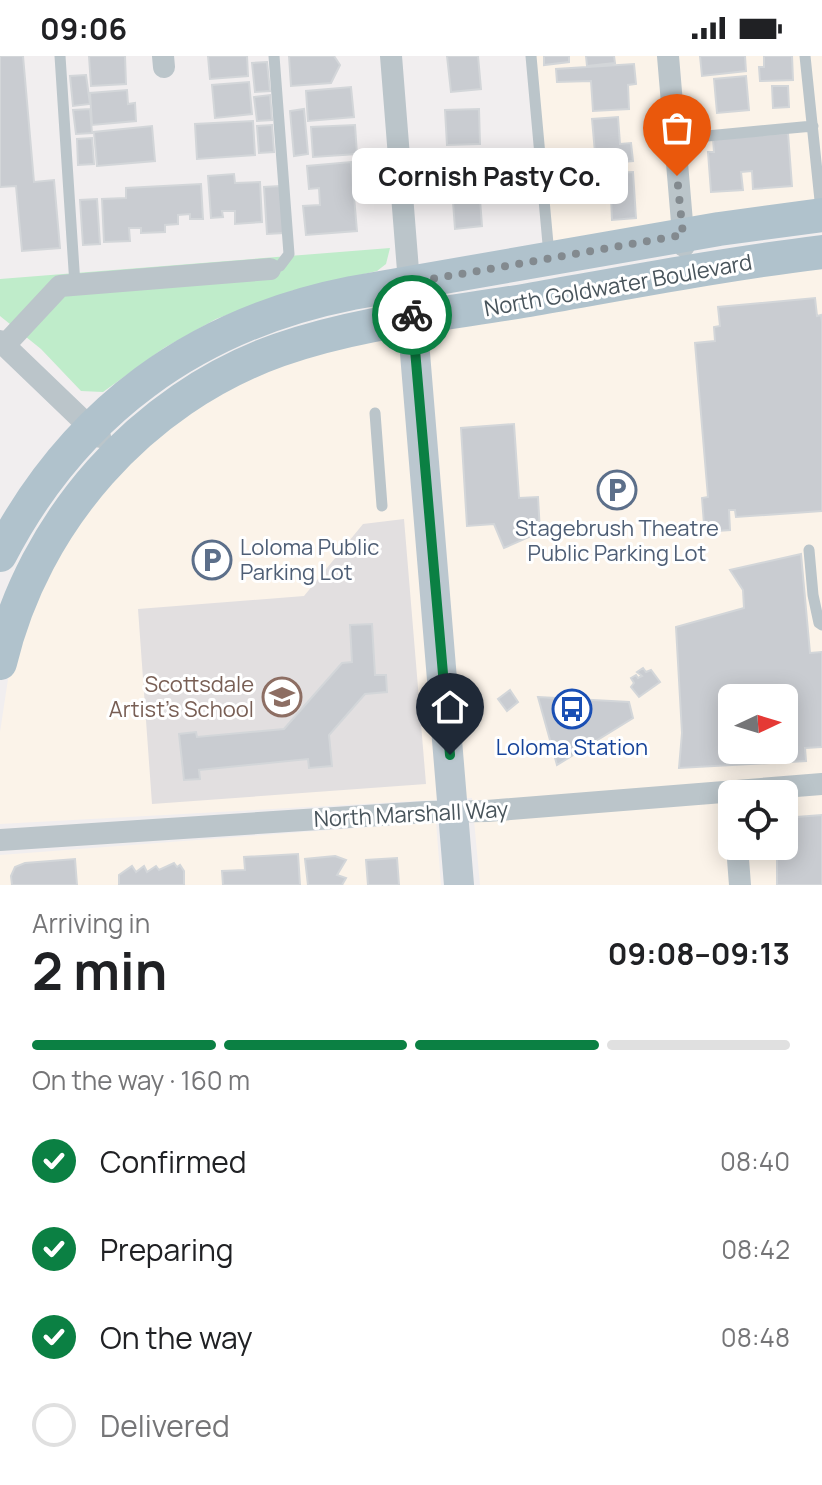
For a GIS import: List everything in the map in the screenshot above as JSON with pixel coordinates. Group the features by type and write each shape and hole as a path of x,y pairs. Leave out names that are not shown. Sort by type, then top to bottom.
{"main road":[{"name":"North Goldwater Boulevard","path":"0,555 45,480 91,428 140,384 177,359 226,334 287,309 320,300 683,235 822,215"},
{"name":"North Goldwater Boulevard","path":"0,663 13,618 39,559 74,502 117,453 186,398 254,360 324,337 413,320 822,252"}],"street":[{"path":"391,56 459,885"},
{"path":"668,56 686,273"},
{"path":"117,453 3,343 60,286 270,269"},
{"name":"North Marshall Way","path":"798,786 822,784"},
{"name":"North Marshall Way","path":"0,840 718,794"},
{"path":"738,860 740,885"}],"lane":[{"path":"60,56 75,285"},
{"path":"270,269 280,266 289,254 274,56"},
{"path":"531,56 549,259"},
{"path":"805,56 815,121 822,215"},
{"path":"675,145 707,136 815,121"},
{"path":"375,413 382,506"},
{"path":"809,550 813,595 822,625"}],"shaded area":[{"path":"527,56 822,56 822,206 544,245"},
{"path":"822,260 822,885 480,885 472,798 0,824 0,732 12,653 53,551 122,464 168,424 289,357"},
{"name":"Scottsdale Artist's School","path":"404,519 426,784 152,804 138,609 304,596 363,524"},
{"path":"436,822 441,885 0,885 0,855"}],"green space":[{"path":"390,248 386,264 377,271 291,291 216,319 164,348 103,392 81,391 41,349 0,316 0,279"}],"building":[{"path":"0,56 23,56 34,182 54,180 60,248 22,251 16,186 0,187"},
{"path":"89,56 125,56 126,84 91,86"},
{"path":"208,56 247,56 248,76 210,79"},
{"path":"289,56 334,56 340,65 331,83 291,86"},
{"path":"447,56 478,56 481,89 451,92"},
{"path":"544,56 569,56 569,62 544,65"},
{"path":"586,56 614,56 615,63 587,66"},
{"path":"700,56 745,56 746,71 702,76"},
{"path":"764,56 792,56 793,80 760,81 759,67 764,67"},
{"path":"267,62 270,91 255,92 252,63"},
{"path":"634,64 636,84 628,85 629,109 593,111 591,81 557,82 556,69"},
{"path":"86,75 90,104 73,106 70,76"},
{"path":"746,76 749,110 717,113 714,79"},
{"path":"249,82 252,114 215,118 212,85"},
{"path":"772,86 788,86 789,107 773,108"},
{"path":"351,87 354,117 308,121 306,91"},
{"path":"127,90 128,104 135,103 136,121 92,125 90,93"},
{"path":"270,95 272,120 257,121 254,97"},
{"path":"90,109 92,133 76,134 73,110"},
{"path":"304,109 308,154 294,156 290,111"},
{"path":"479,109 480,144 447,145 445,110"},
{"path":"618,117 620,144 631,143 633,161 596,164 592,119"},
{"path":"253,121 255,155 197,159 195,124"},
{"path":"272,125 274,152 259,153 257,126"},
{"path":"355,125 357,154 313,157 311,127"},
{"path":"152,126 155,161 97,166 94,132"},
{"path":"788,133 792,186 753,189 752,171 741,172 743,190 711,192 708,152 714,152 713,139"},
{"path":"92,138 94,164 78,165 77,139"},
{"path":"351,162 357,231 306,235 303,206 320,205 319,188 309,189 307,166"},
{"path":"633,172 636,218 612,220 610,173"},
{"path":"234,174 235,183 260,182 262,222 235,224 235,211 222,211 223,217 211,218 208,176"},
{"path":"201,184 203,219 190,219 190,214 178,215 178,224 165,225 165,232 141,233 141,228 129,228 130,241 104,242 102,199 126,198 126,188"},
{"path":"280,186 284,233 267,234 264,187"},
{"path":"479,186 482,226 455,229 452,188"},
{"path":"97,199 100,244 83,245 80,200"},
{"path":"815,298 817,316 821,315 822,322 822,511 736,517 735,510 729,510 730,530 717,531 704,524 702,498 708,497 695,343 715,341 714,327 720,326 718,307"},
{"path":"514,424 519,498 538,497 540,532 504,548 494,524 467,526 461,428"},
{"path":"801,554 810,653 822,652 822,747 805,748 806,761 798,761 798,684 718,684 718,764 752,764 679,768 682,733 676,627 744,608 743,590 730,570"},
{"name":"Scottsdale Artist's School","path":"372,624 375,675 386,675 387,692 365,694 329,735 332,766 309,768 308,759 199,770 200,779 184,780 179,734 196,732 197,737 284,729 342,663 352,662 350,625"},
{"path":"643,668 646,672 651,670 660,682 639,697 631,687 634,683 631,678 642,676 637,672"},
{"path":"510,690 518,702 507,711 498,699"},
{"path":"538,697 629,702 633,718 557,765"},
{"path":"822,815 822,885 777,885 777,860 798,860 798,817"},
{"path":"298,854 300,885 223,885 222,871 245,870 244,857"},
{"path":"335,856 346,860 337,875 346,878 342,885 308,885 305,859"},
{"path":"397,858 399,885 368,885 366,860"},
{"path":"75,859 77,885 12,885 11,876 15,867 25,863"},
{"path":"174,863 184,871 184,885 119,885 119,875 132,866 136,872 144,866 147,872 156,866 159,870"}],"way so far":[{"path":"412,315 409,283 683,235 677,176"}],"place":[{"name":"Cornish Pasty Co.","path":"677,176"},
{"name":"Stagebrush Theatre Public Parking Lot","path":"617,490"},
{"name":"Loloma Public Parking Lot","path":"212,560"},
{"name":"Scottsdale Artist's School","path":"282,697"},
{"name":"Loloma Station","path":"572,709"}],"route":[{"path":"412,315 450,755"}]}
